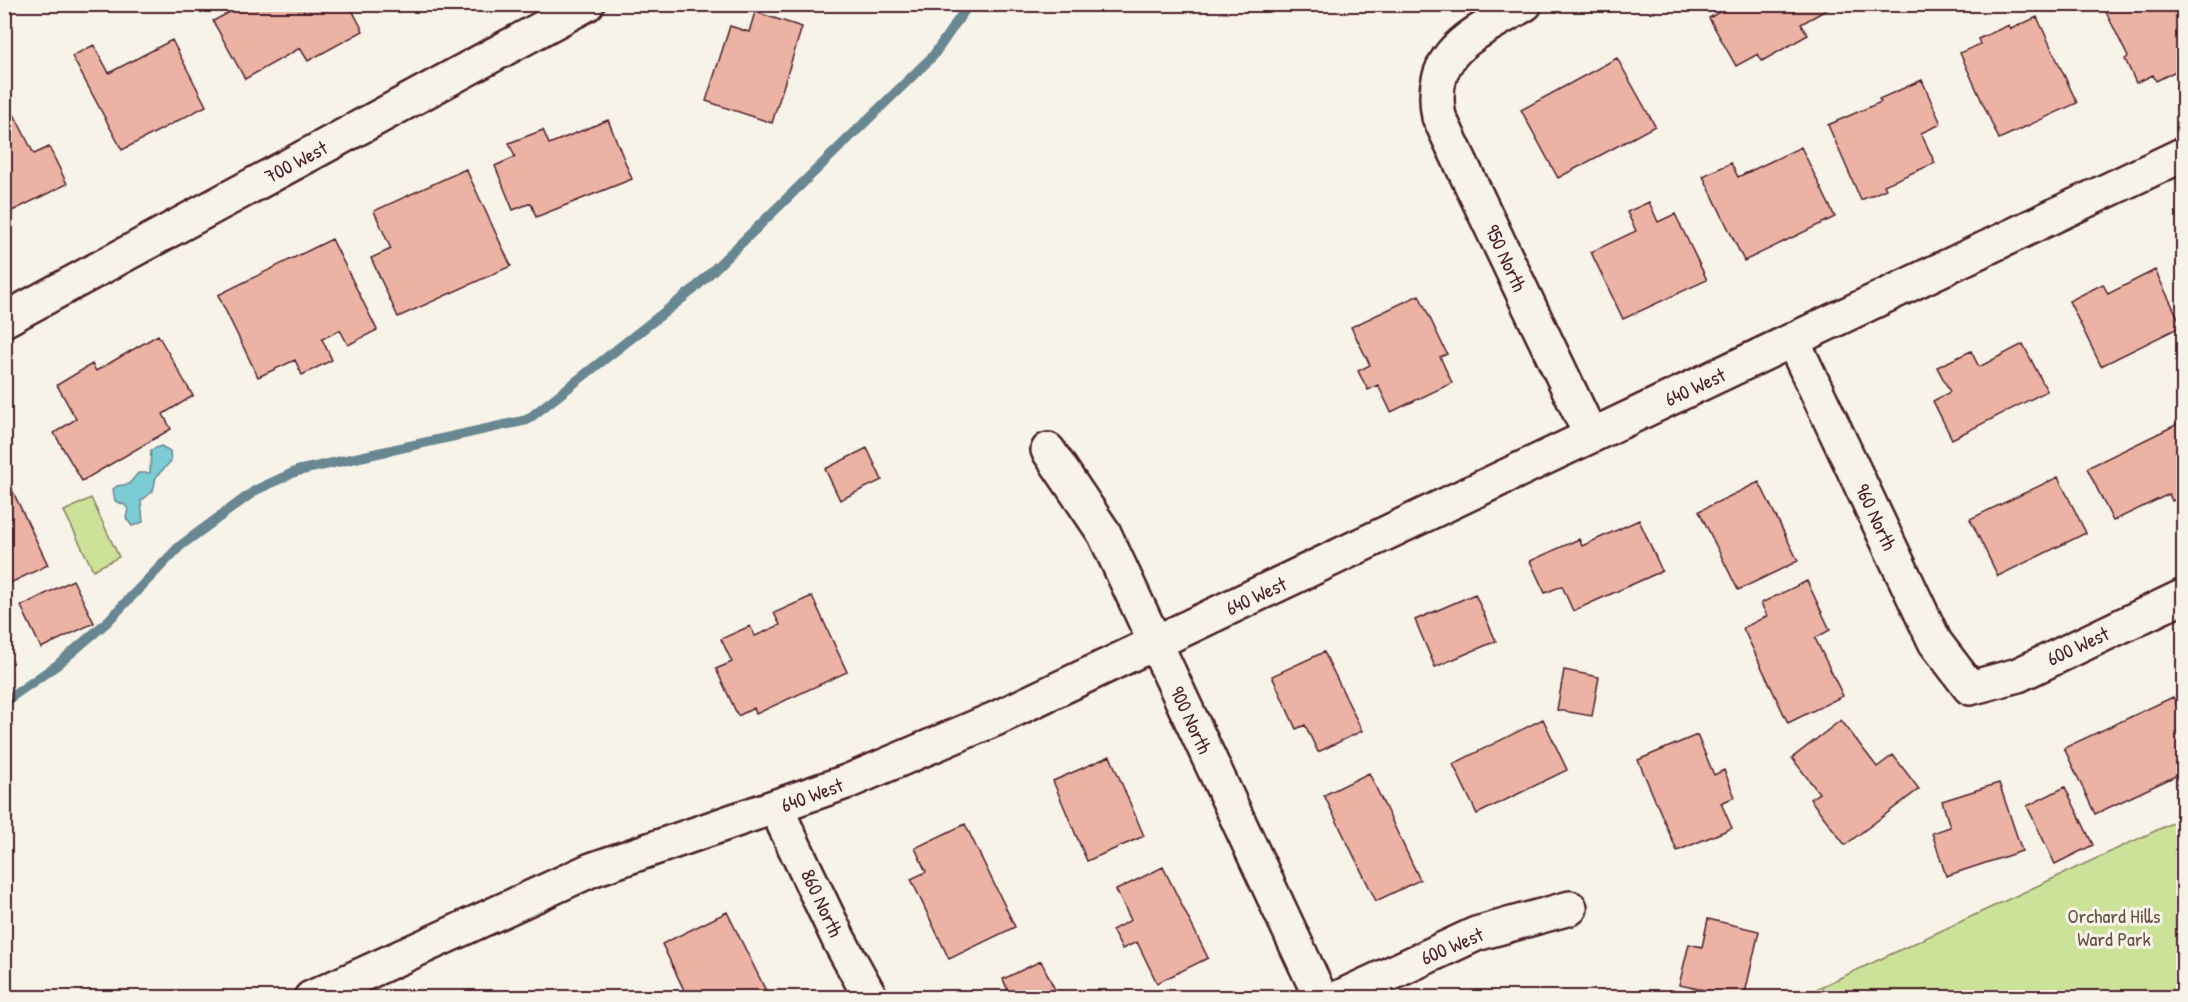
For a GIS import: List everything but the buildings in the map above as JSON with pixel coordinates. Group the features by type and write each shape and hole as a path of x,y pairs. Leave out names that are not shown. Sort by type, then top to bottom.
{"street":[{"name":"700 West","path":"4,320 587,4"},
{"name":"950 North","path":"1525,4 1454,50 1444,62 1438,76 1435,96 1439,117 1591,436"},
{"name":"640 West","path":"311,998 591,870 776,808 879,770 1155,643 2184,154"},
{"name":"960 North","path":"1792,341 1935,642 1970,688"},
{"name":"900 North","path":"1048,450 1104,533 1322,998"},
{"name":"600 West","path":"1970,688 2018,675 2184,596"},
{"name":"860 North","path":"776,808 838,940 871,998"},
{"name":"600 West","path":"1338,998 1476,934 1570,908"}],"green space":[{"path":"91,498 119,557 93,570 64,511"},
{"name":"Orchard Hills Ward Park","path":"2183,818 2183,997 1799,997"}],"water":[{"path":"161,446 170,451 171,461 156,477 153,491 141,501 143,522 132,526 126,518 128,509 125,505 115,501 113,489 129,484 138,473 150,473 151,450"}],"waterway":[{"path":"4,702 57,665 106,623 180,546 256,490 297,471 527,420 694,289 933,56 969,4"}]}
